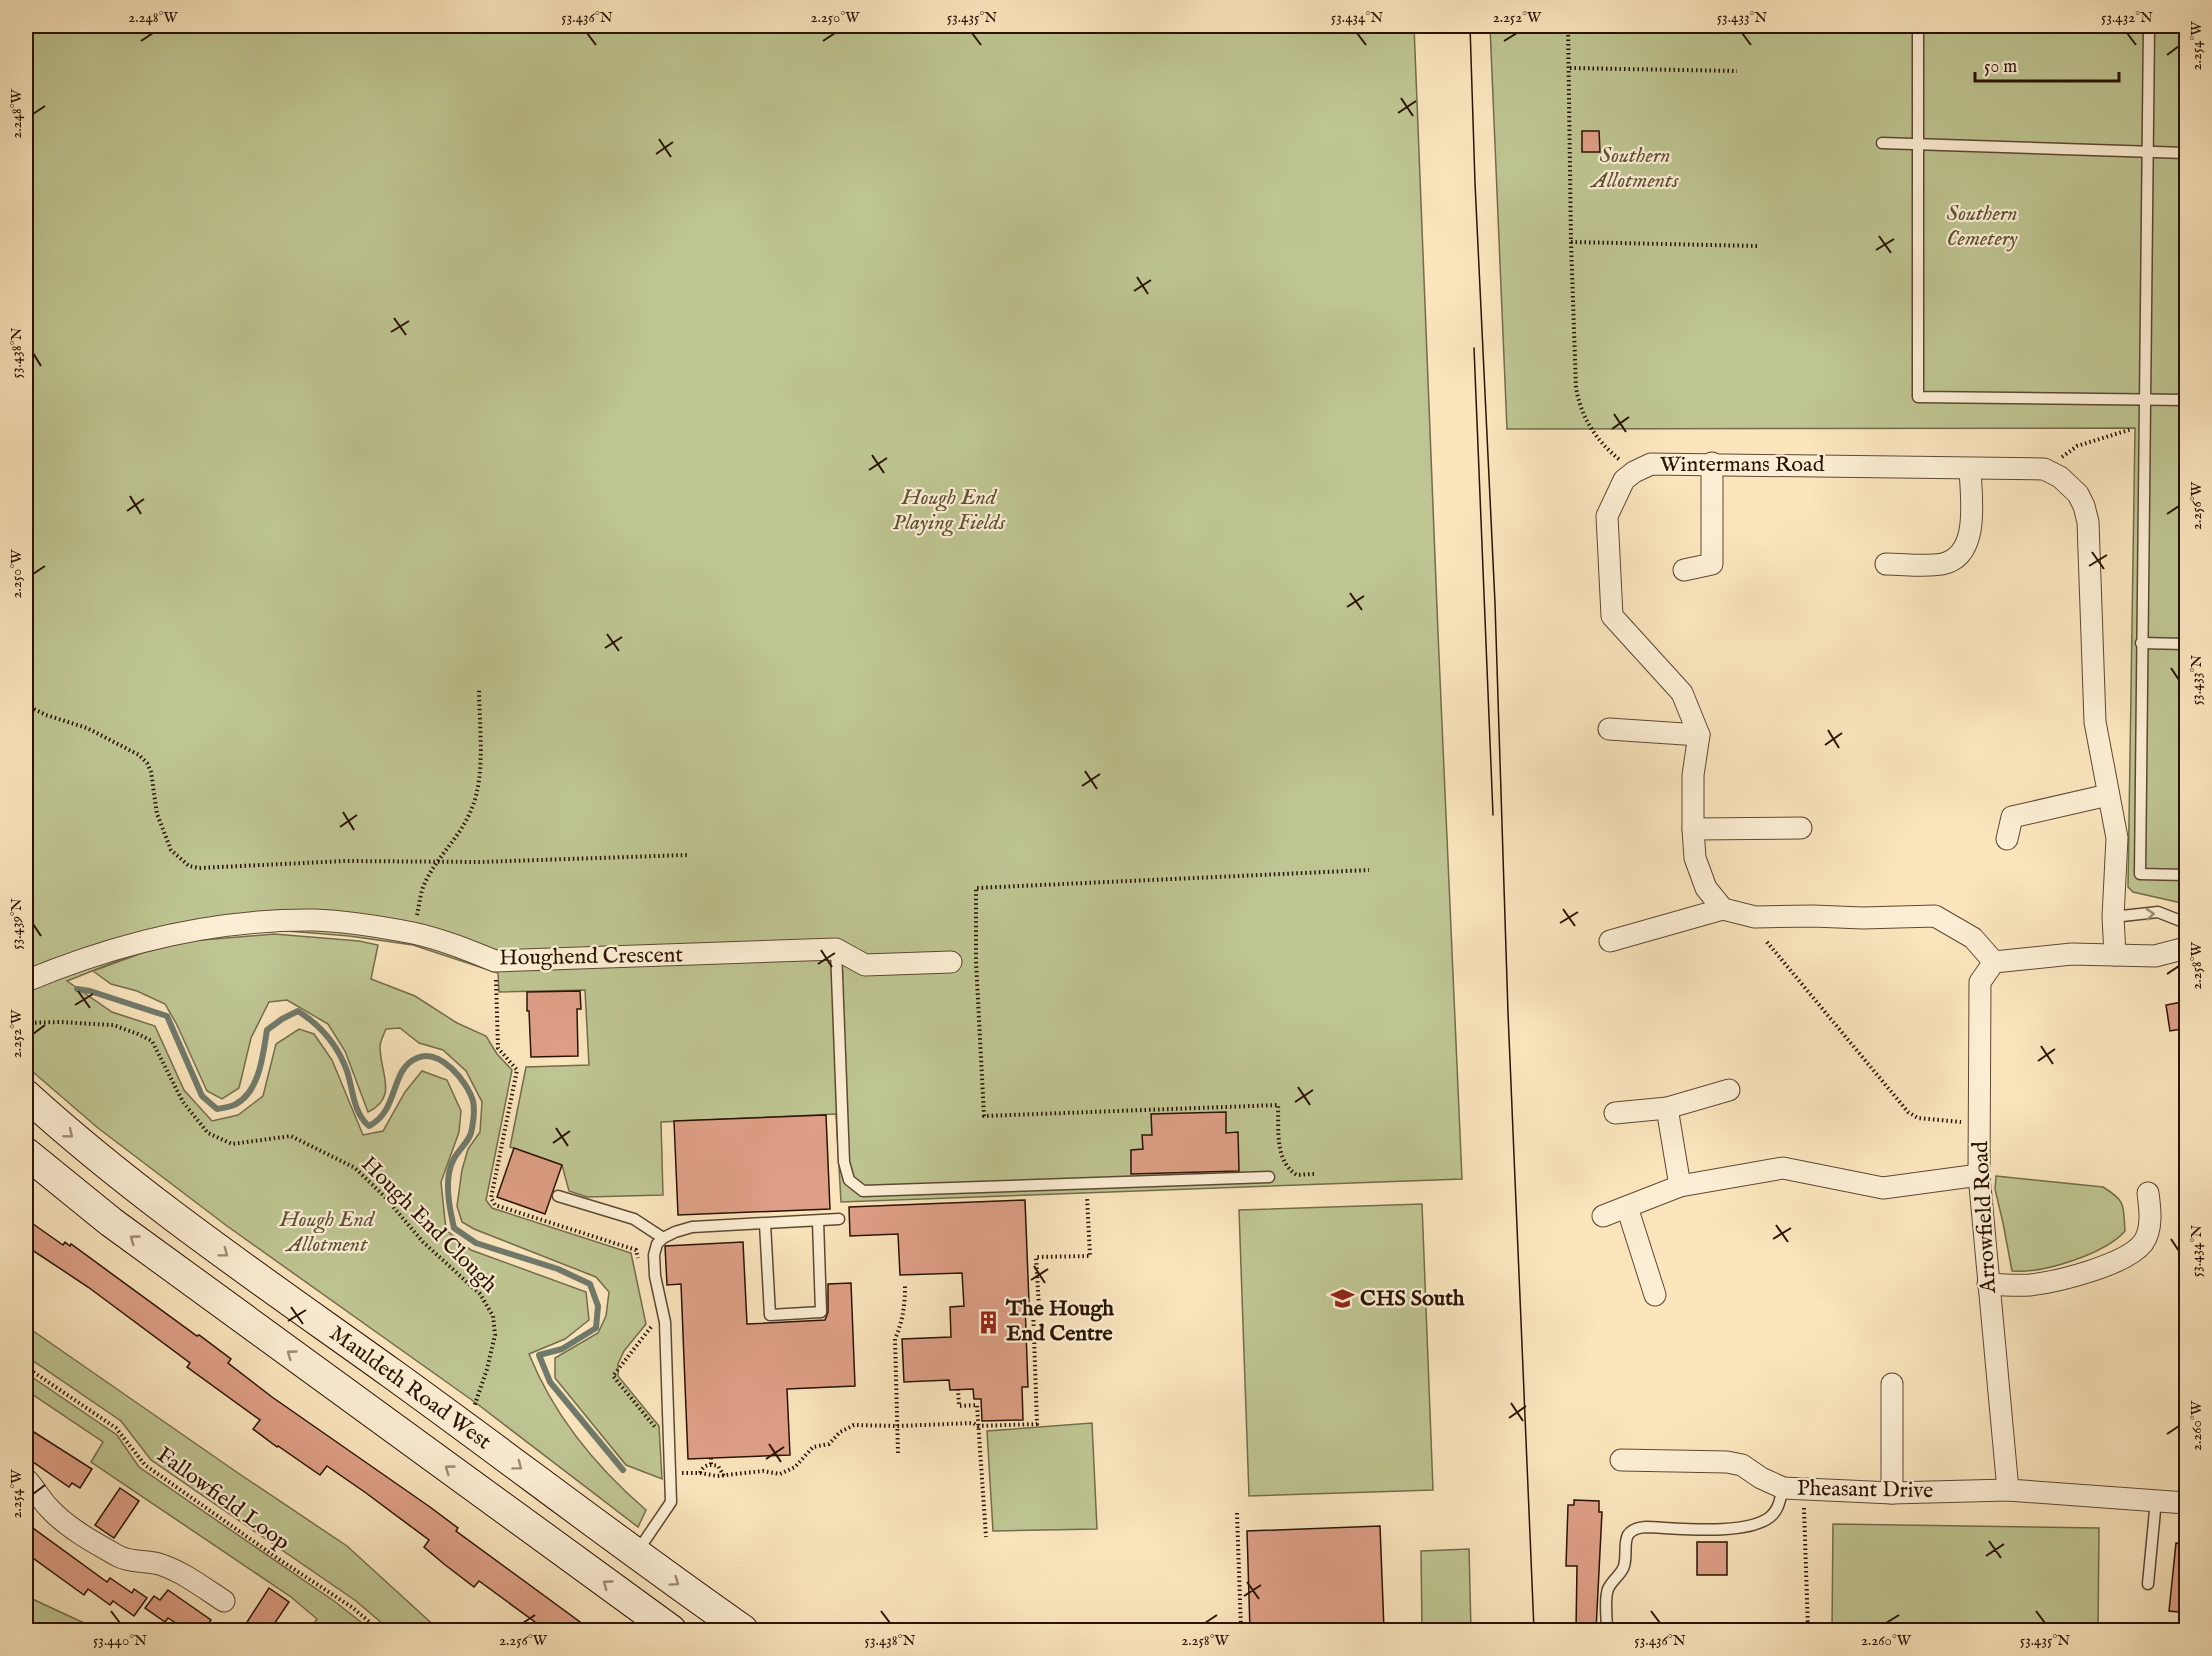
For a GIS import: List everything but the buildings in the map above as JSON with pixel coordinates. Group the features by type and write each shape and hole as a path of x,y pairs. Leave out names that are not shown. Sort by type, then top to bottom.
{"street":[{"name":"Wintermans Road","path":"1699,735 1682,693 1612,616 1607,516 1624,480 1634,472 1651,464 1712,463 2044,469"},
{"path":"1684,570 1712,564 1712,463"},
{"path":"1886,564 1940,564 1950,562 1960,553 1968,542 1973,525 1970,469"},
{"path":"2044,469 2060,477 2078,494 2088,522 2095,722 2117,838 2113,917 2115,955"},
{"path":"1609,729 1699,735 1693,775 1695,858 1706,888 1723,909"},
{"path":"2007,839 2012,817 2108,795"},
{"path":"1693,829 1801,828"},
{"path":"1610,940 1723,909 1755,917 1935,916 1973,938 1994,962 2072,954 2155,956 2187,948"},
{"name":"Houghend Crescent","path":"26,981 91,957 190,930 249,923 315,920 414,933 495,961 836,950 865,965 951,962"},
{"name":"Arrowfield Road","path":"1994,962 1980,982 1979,1174 2008,1490"},
{"path":"1615,1113 1667,1108 1729,1090"},
{"name":"Mauldeth Road West","path":"26,1095 64,1130 147,1196 464,1426 635,1554 743,1630"},
{"path":"1667,1108 1680,1186"},
{"name":"Mauldeth Road West","path":"26,1153 111,1222 671,1630"},
{"path":"1603,1216 1680,1186 1783,1168 1883,1188 1979,1174"},
{"path":"1988,1284 2047,1283 2125,1257 2143,1243 2148,1233 2151,1212 2148,1193"},
{"path":"1627,1207 1655,1295"},
{"path":"1892,1384 1892,1492"},
{"name":"Pheasant Drive","path":"1621,1460 1727,1462 1742,1465 1761,1478 1793,1489 1892,1492 2008,1490"},
{"path":"26,1479 49,1508 68,1524 121,1558 158,1564 188,1578 224,1601"},
{"path":"2008,1490 2187,1503"}],"lane":[{"path":"1918,26 1918,397 2187,400"},
{"path":"2149,26 2140,874 2187,875"},
{"path":"1882,143 2187,153"},
{"path":"2141,643 2187,644"},
{"path":"2113,917 2158,912 2187,923"},
{"path":"836,950 844,1162 849,1180 863,1191 1269,1177"},
{"path":"558,1196 634,1219 663,1238"},
{"path":"635,1554 671,1502 665,1322 654,1265 657,1244 675,1232 692,1227 839,1219"},
{"path":"765,1224 770,1315 821,1312 818,1221"},
{"path":"1607,1630 1609,1587 1624,1567 1624,1548 1632,1532 1646,1527 1732,1529 1758,1524 1775,1512 1793,1489"},
{"path":"2148,1584 2156,1500"}],"path":[{"path":"1568,26 1576,388 1579,404 1592,429 1602,443 1634,472"},
{"path":"1570,68 1737,70"},
{"path":"1571,242 1757,246"},
{"path":"2044,469 2077,446 2143,425"},
{"path":"414,933 422,889 437,862 465,824 477,793 480,770 478,688"},
{"path":"26,705 46,715 87,728 139,755 147,763 151,772 157,814 166,839 171,850 189,866 199,868 345,861 480,862 687,855"},
{"path":"1314,1174 1297,1175 1285,1165 1280,1143 1278,1105 984,1116 976,961 976,888 1369,870"},
{"path":"1767,942 1908,1112 1917,1118 1980,1123"},
{"path":"495,961 498,1048 517,1070 491,1198 495,1205 636,1250 638,1261"},
{"name":"Hough End Clough","path":"26,1023 113,1025 138,1034 152,1041 183,1102 208,1133 232,1144 291,1136 355,1168 384,1196 423,1242 480,1294 493,1316 495,1335 476,1403"},
{"path":"671,1466 680,1473 724,1476 753,1471 780,1474 795,1467 816,1444 829,1444 840,1432 854,1425 1037,1424 1033,1307 1039,1307 1036,1257 1090,1256 1086,1184"},
{"path":"898,1453 895,1339 902,1324 905,1285"},
{"path":"651,1326 613,1376 655,1427 655,1437"},
{"name":"Fallowfield Loop","path":"26,1367 116,1428 145,1464 280,1560 353,1608 378,1630"},
{"path":"958,1389 959,1406 977,1405 986,1537"},
{"path":"711,1458 711,1464"},
{"path":"700,1473 705,1465 711,1464 718,1466 724,1476"},
{"path":"1793,1489 1808,1630"},
{"path":"1237,1513 1241,1630"}],"green space":[{"name":"Hough End Playing Fields","path":"26,26 1414,26 1462,1179 841,1202 836,1114 661,1122 663,1195 587,1197 569,1191 562,1165 510,1147 526,1067 589,1065 585,990 499,992 498,973 413,945 349,936 275,930 190,938 145,950 67,981 112,1012 155,1026 184,1090 212,1121 238,1115 263,1096 276,1044 299,1029 314,1034 332,1060 363,1135 383,1131 405,1092 422,1071 447,1080 461,1111 459,1132 441,1182 446,1230 471,1250 586,1292 589,1320 565,1339 529,1354 551,1398 578,1439 610,1476 646,1510 638,1527 476,1403 227,1226 98,1128 26,1066"},
{"name":"Southern Cemetery","path":"1490,26 2186,26 2186,904 2133,892 2128,887 2135,428 1507,429"},
{"path":"274,934 359,941 378,945 371,979 415,996 457,1023 486,1036 497,1054 512,1070 486,1200 492,1208 631,1253 646,1324 624,1351 618,1364 618,1376 659,1426 662,1479 626,1465 555,1378 555,1358 598,1333 606,1316 609,1292 596,1277 474,1229 462,1222 457,1206 462,1170 468,1149 480,1132 482,1102 466,1071 443,1050 419,1043 400,1028 386,1029 380,1047 386,1084 385,1092 383,1099 368,1112 345,1051 328,1024 287,1000 269,1002 251,1038 239,1088 222,1099 207,1091 165,1004 137,991 111,984 93,971 142,953 190,941"},
{"path":"1996,1176 2103,1187 2122,1205 2125,1231 2103,1247 2072,1261 2039,1269 2012,1271 1995,1189"},
{"path":"1422,1204 1433,1490 1249,1496 1239,1210"},
{"path":"26,1326 347,1546 439,1630 390,1630 356,1601 151,1460 121,1421 26,1356"},
{"path":"26,1373 117,1435 139,1467 334,1601 371,1630 309,1630 317,1619 291,1597 91,1462 103,1442 26,1390"},
{"path":"1092,1423 1097,1529 993,1531 987,1431"},
{"path":"1833,1524 2099,1528 2098,1630 1832,1630"},
{"path":"1469,1549 1471,1630 1422,1630 1421,1551"},
{"path":"26,1596 99,1630 26,1630"}],"waterway":[{"path":"77,989 90,991 167,1016 202,1096 217,1109 234,1105 244,1098 259,1071 267,1030 298,1011 321,1030 339,1053 347,1071 357,1108 369,1126 386,1110 402,1071 408,1064 417,1058 426,1056 435,1058 451,1068 465,1084 474,1109 471,1133 453,1160 449,1173 448,1194 454,1228 476,1243 558,1269 590,1284 598,1306 596,1328 562,1349 539,1355 550,1382 623,1470"}],"tram line":[{"path":"1470,26 1475,183 1495,603 1508,1013 1534,1630"},
{"path":"1474,348 1493,815"}],"place":[{"name":"CHS South","path":"1342,1299"},
{"name":"The Hough End Centre","path":"988,1322"}],"park label":[{"name":"Southern Allotments","path":"1635,168"},
{"name":"Hough End Allotment","path":"327,1232"}]}
